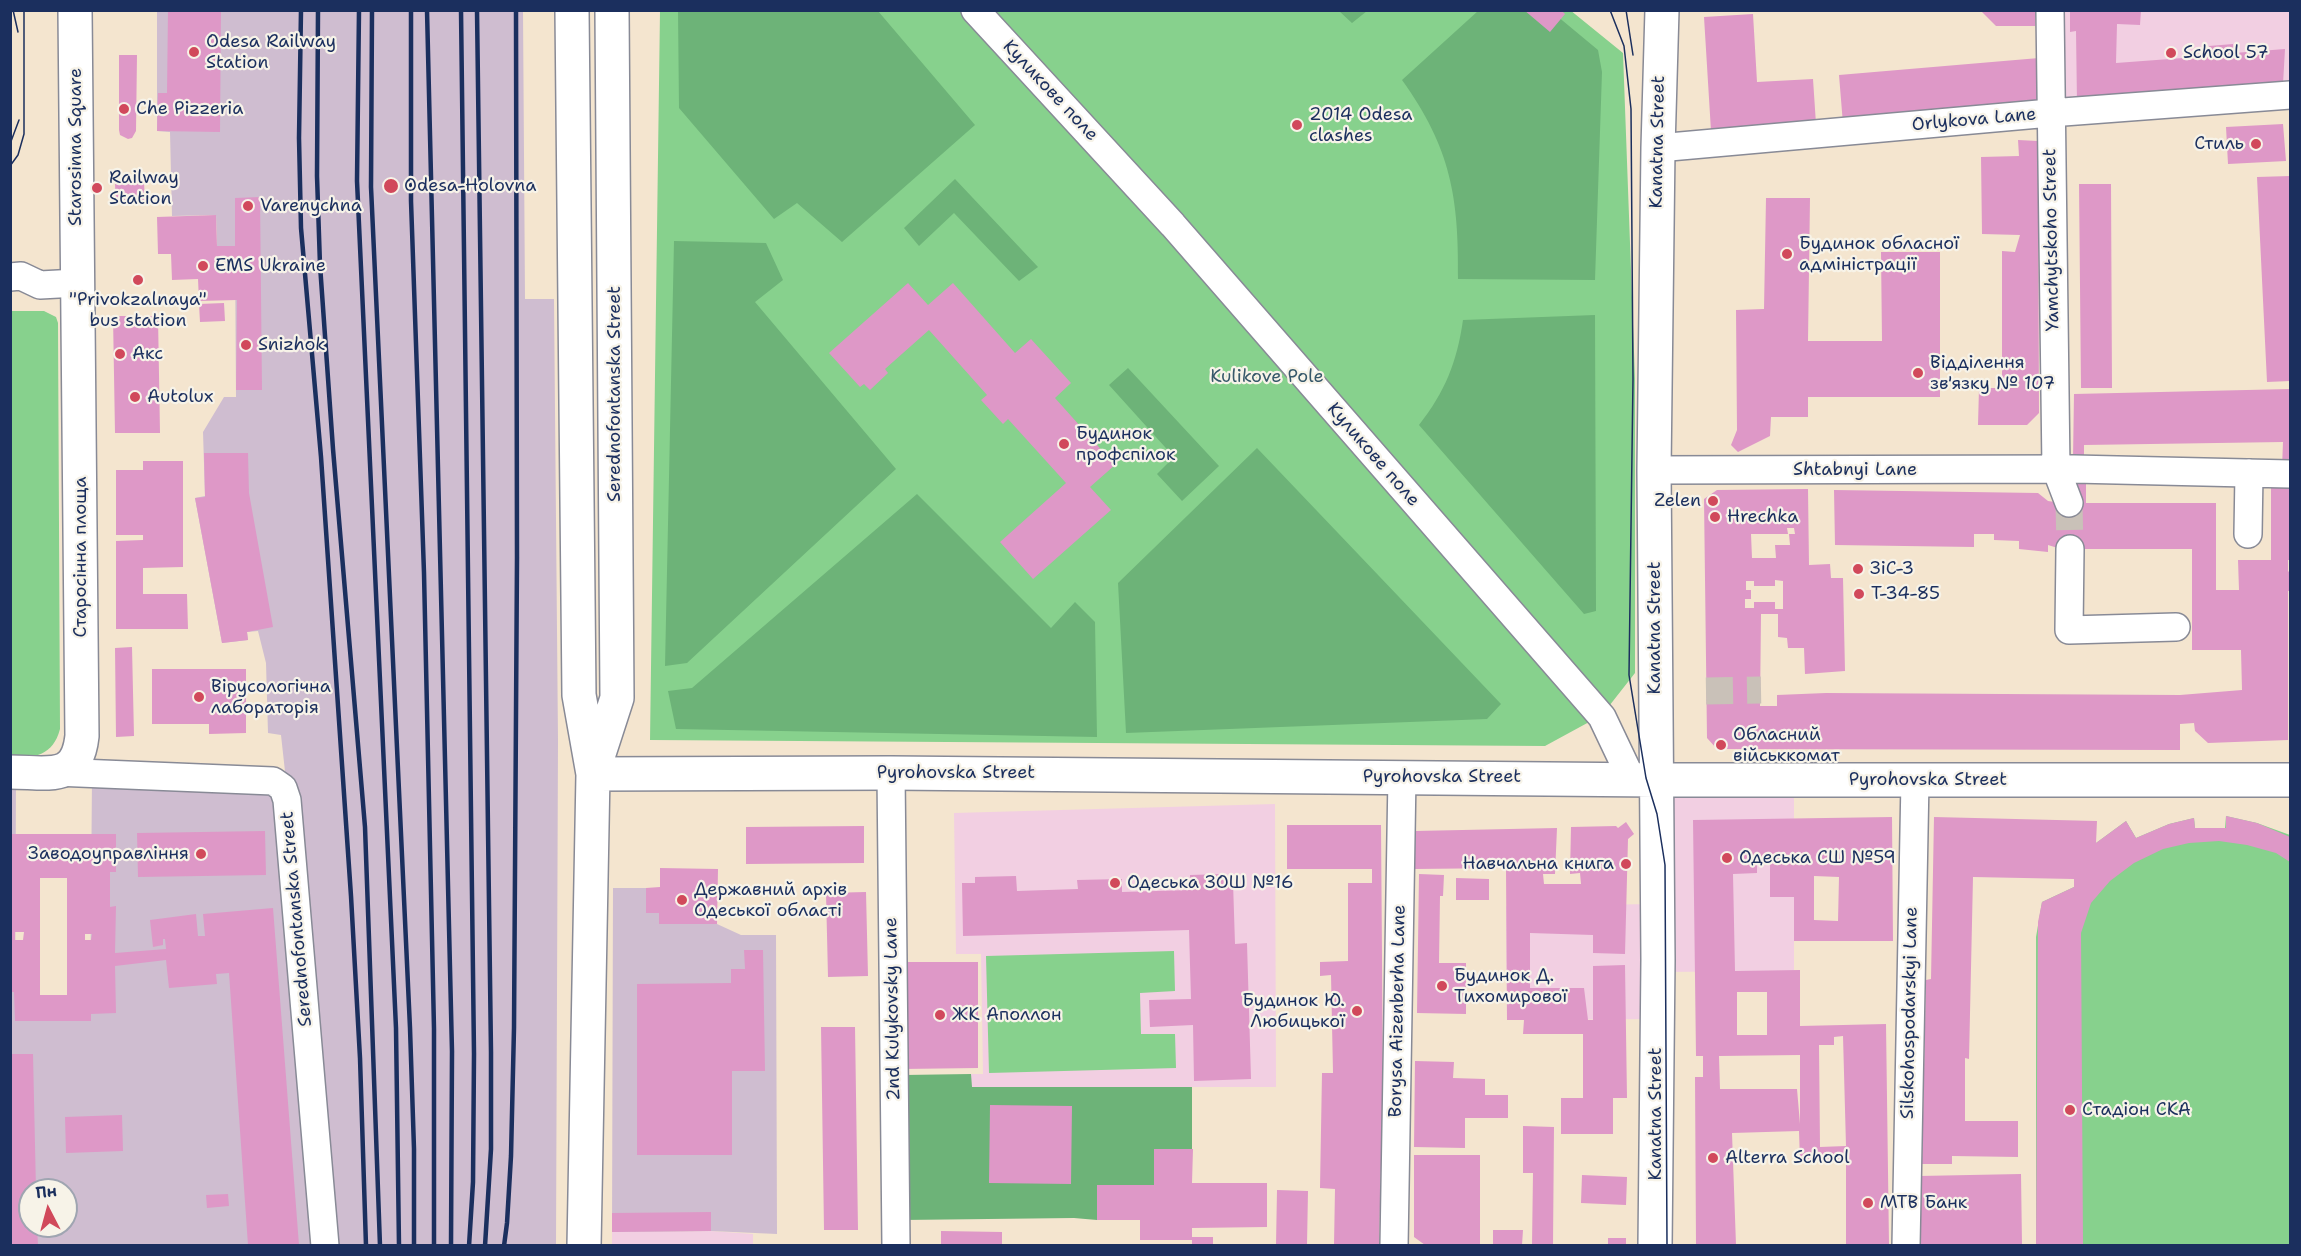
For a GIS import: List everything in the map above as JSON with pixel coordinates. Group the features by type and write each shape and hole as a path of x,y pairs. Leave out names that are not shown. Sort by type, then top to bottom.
{"main road":[{"name":"Starosinna Square","path":"75,10 77,284"},
{"name":"Serednofontanska Street","path":"572,10 579,695 593,774 584,1245"},
{"name":"Serednofontanska Street","path":"593,774 617,698 612,10"},
{"name":"Kanatna Street","path":"1655,1245 1658,960 1644,779 1654,470 1662,10"},
{"name":"Старосінна площа","path":"55,772 64,771 72,766 78,758 82,736 77,284"},
{"path":"10,772 55,772"},
{"name":"Pyrohovska Street","path":"593,774 891,773 1644,779 2290,780"}],"street":[{"name":"Куликове поле","path":"975,10 1173,225 1602,717 1644,779"},
{"name":"Yamchytskoho Street","path":"2050,10 2056,469 2069,503"},
{"name":"Orlykova Lane","path":"1658,148 2050,113 2290,95"},
{"path":"10,277 21,276 40,285"},
{"path":"10,295 21,295 40,285 77,284"},
{"name":"Shtabnyi Lane","path":"1654,470 2056,469 2290,474"},
{"path":"2248,534 2249,473"},
{"path":"2070,549 2069,630 2176,627"},
{"name":"Serednofontanska Street","path":"55,772 273,781 283,788 288,800 325,1245"},
{"name":"2nd Kulykovsky Lane","path":"891,773 896,1245"},
{"name":"Borysa Aizenberha Lane","path":"1394,1245 1402,776"},
{"name":"Silskohospodarskyi Lane","path":"1906,1245 1915,780"}],"shaded area":[{"path":"157,11 523,11 525,299 554,299 558,741 556,1245 337,1245 281,735 268,733 266,663 258,631 247,632 248,640 222,643 195,498 205,496 203,432 224,397 236,397 235,246 217,246 216,215 172,216 170,132 157,131"},
{"name":"School 57","path":"2051,11 2290,11 2290,95 2051,112"},
{"path":"10,774 16,774 15,1021 90,1021 92,777 280,795 323,1245 11,1245"},
{"name":"Одеська CШ №59","path":"1659,781 1794,782 1794,971 1659,972"},
{"name":"Одеська ЗОШ №16","path":"1275,804 1276,1087 971,1087 971,1074 983,1074 981,954 956,954 954,813"},
{"path":"613,888 646,888 646,913 659,913 660,923 717,924 741,935 776,935 777,1234 711,1231 612,1232"},
{"path":"1656,904 1656,1019 1507,1020 1506,906"},
{"path":"711,1231 753,1234 753,1245 612,1246 612,1232"}],"green space":[{"name":"Kulikove Pole","path":"1570,10 1623,53 1635,379 1635,673 1602,715 1545,746 650,740 660,11"},
{"path":"678,11 878,11 975,125 842,242 797,203 774,219 679,108"},
{"path":"1339,11 1367,11 1352,23"},
{"path":"1478,11 1551,11 1598,50 1602,72 1595,280 1458,279 1457,223 1449,175 1432,128 1402,80"},
{"path":"955,179 1038,267 1019,281 954,213 919,246 904,228"},
{"path":"674,241 766,243 783,280 755,302 896,469 687,663 665,666"},
{"path":"11,311 44,311 56,317 58,323 60,729 53,745 48,750 35,756 11,759"},
{"path":"1595,315 1596,611 1584,614 1419,425 1443,388 1453,363 1463,320"},
{"path":"1128,368 1219,466 1182,501 1157,474 1174,457 1109,385"},
{"path":"1257,448 1501,704 1487,719 1126,733 1118,583"},
{"path":"917,494 1051,628 1075,602 1095,622 1097,737 676,729 668,691 692,688"},
{"path":"2226,816 2257,823 2290,835 2290,1245 2036,1246 2036,937 2042,902 2074,887 2074,879 2096,843 2126,821 2136,838 2169,824 2194,818 2195,828 2225,828"},
{"path":"1174,951 1175,991 1140,993 1141,1034 1175,1034 1176,1068 989,1073 986,956"},
{"path":"971,1074 972,1087 1192,1087 1192,1183 1097,1220 1074,1218 902,1220 904,1075"}],"building":[{"name":"Odesa Railway Station","path":"168,10 221,10 220,132 157,131 158,93 167,93"},
{"path":"1524,10 1561,10 1565,14 1550,32"},
{"path":"1980,10 2035,10 2035,26 1996,26"},
{"path":"2070,10 2141,10 2140,25 2117,24 2116,63 2210,56 2209,46 2233,44 2234,53 2285,49 2283,84 2077,103 2076,31 2070,32"},
{"path":"1753,14 1757,82 1813,79 1816,124 1711,131 1704,17"},
{"path":"119,55 137,55 136,131 132,138 128,139 120,135 119,130"},
{"path":"2039,58 2043,107 1843,124 1839,75"},
{"name":"Стиль","path":"2283,124 2286,161 2228,164 2226,127"},
{"path":"2018,140 2038,141 2039,413 2027,425 1978,425 1979,388 2002,388 2002,251 2015,252 2020,235 1982,234 1981,157 2019,156"},
{"path":"2290,176 2290,381 2267,382 2257,177"},
{"path":"144,182 145,202 116,204 115,184"},
{"path":"2079,184 2111,184 2112,388 2081,388"},
{"path":"260,197 262,390 236,390 237,300 199,301 198,279 172,280 171,254 158,254 157,217 216,215 217,246 235,246 235,198"},
{"path":"1766,198 1810,198 1808,341 1882,341 1881,252 1940,252 1940,397 1808,397 1808,417 1771,417 1770,436 1738,452 1731,445 1737,430 1736,310 1764,309"},
{"name":"Будинок профспілок","path":"908,283 928,305 953,283 1015,353 1031,339 1071,383 1055,398 1115,465 1090,487 1111,510 1033,579 1000,542 1066,483 1008,419 1003,424 981,400 987,395 929,330 885,369 888,373 870,390 864,384 860,387 829,353"},
{"path":"224,303 225,321 200,322 199,304"},
{"path":"113,316 158,316 160,433 115,433"},
{"path":"2290,389 2290,468 2282,468 2283,442 2084,445 2084,459 2073,459 2074,394"},
{"path":"204,453 248,453 249,493 273,627 247,632 248,640 222,643 195,498 205,497"},
{"path":"143,461 183,461 183,567 143,568 143,594 187,594 188,629 116,629 116,541 143,540 143,535 116,535 116,470 143,470"},
{"path":"2074,477 2086,477 2086,503 2216,503 2216,590 2239,590 2238,560 2271,560 2271,480 2290,480 2288,740 2208,743 2195,731 2194,723 2180,724 2180,750 1717,749 1707,738 1704,499 1717,490 1808,489 1809,565 1830,564 1831,578 1843,578 1845,671 1805,674 1804,648 1788,648 1787,638 1778,637 1778,614 1761,614 1760,706 1777,706 1777,695 1826,693 2180,695 2242,690 2241,650 2192,650 2192,549 2061,549 2048,545 2048,552 2019,549 2019,541 1994,540 1994,534 1974,534 1974,547 1835,545 1834,490 2038,493 2048,501 2061,503","holes":["1787,528 1794,528 1795,534 1789,534 1790,545 1775,545 1776,558 1752,558 1751,534 1788,534","1775,580 1783,581 1783,609 1775,609 1775,602 1754,602 1754,608 1745,608 1745,599 1751,599 1751,590 1746,590 1746,581 1754,581 1754,586 1775,586"]},
{"path":"132,647 134,736 116,737 115,648"},
{"name":"Вірусологічна лабораторія","path":"152,669 246,669 246,733 209,734 209,724 152,724"},
{"path":"2226,816 2257,823 2290,837 2290,862 2276,853 2247,845 2219,841 2189,843 2163,849 2134,863 2110,881 2091,903 2081,933 2083,1245 2036,1245 2038,922 2042,902 2074,887 2074,879 1973,877 1969,1059 1965,1058 1965,1121 2018,1121 2018,1157 1952,1156 1952,1164 1922,1164 1926,980 1931,979 1934,817 2097,821 2096,843 2126,821 2136,838 2169,824 2194,818 2195,828 2226,828"},
{"path":"1892,817 1893,941 1794,941 1794,897 1770,897 1770,864 1757,864 1757,873 1733,874 1735,971 1800,970 1800,1026 1886,1024 1889,1245 1846,1245 1846,1160 1800,1160 1799,1131 1732,1133 1736,1245 1696,1245 1695,1077 1703,1077 1703,1056 1696,1056 1693,820","holes":["1814,876 1839,877 1838,921 1814,920","1737,992 1767,992 1767,1035 1737,1035","1843,1036 1846,1146 1820,1147 1819,1045 1834,1045 1834,1037","1800,1055 1800,1124 1797,1089 1720,1089 1719,1056"]},
{"path":"1626,822 1634,834 1628,839 1625,954 1593,953 1593,935 1530,933 1530,988 1584,988 1588,1020 1593,1020 1593,966 1625,965 1627,1098 1613,1098 1613,1134 1561,1134 1561,1098 1583,1098 1583,1034 1523,1034 1524,1020 1507,1020 1506,868 1415,869 1415,831 1557,828 1555,874 1543,874 1544,884 1581,884 1580,873 1570,874 1571,827 1616,826 1618,828"},
{"path":"1287,825 1381,825 1383,1090 1379,1245 1334,1245 1335,1189 1320,1188 1322,1073 1333,1073 1331,975 1320,976 1320,962 1348,961 1348,883 1372,883 1372,869 1287,869"},
{"path":"864,826 864,863 746,864 746,827"},
{"name":"Заводоуправління","path":"265,831 266,875 138,877 137,833"},
{"path":"10,834 116,834 116,872 110,872 110,907 116,906 115,953 166,949 165,939 163,939 163,945 153,947 150,920 196,914 198,936 205,936 203,914 273,908 299,1245 248,1245 229,973 216,974 217,984 169,988 166,960 115,966 116,1013 91,1014 91,1021 15,1021 14,992 10,992","holes":["40,878 67,878 67,995 40,995","15,932 24,932 23,940 15,940","85,934 92,934 91,940 85,940"]},
{"name":"Державний архів Одеської області","path":"660,868 718,869 717,924 659,924 659,913 646,913 646,888 660,887"},
{"path":"1224,874 1225,882 1233,882 1235,944 1247,943 1251,1079 1194,1081 1193,1025 1150,1027 1149,1000 1191,999 1189,930 963,936 962,883 975,883 975,877 1016,876 1017,891 1078,889 1077,880 1122,879 1122,892 1190,890 1190,875"},
{"path":"1419,874 1444,875 1443,896 1440,896 1439,963 1466,963 1466,1014 1417,1013"},
{"path":"1456,878 1489,879 1489,900 1456,900"},
{"path":"866,892 868,976 828,977 826,893"},
{"path":"744,950 763,950 765,1071 732,1071 732,1155 637,1155 637,984 731,983 731,969 745,969"},
{"name":"ЖК Аполлон","path":"902,962 978,962 978,1068 902,1069"},
{"path":"821,1027 855,1027 858,1230 824,1230"},
{"path":"10,1054 33,1054 36,1178 18,1178 18,1238 38,1238 38,1245 10,1245"},
{"path":"1415,1061 1454,1062 1453,1078 1485,1079 1485,1095 1508,1095 1508,1118 1465,1118 1465,1148 1414,1147"},
{"path":"990,1105 1072,1106 1071,1184 989,1183"},
{"path":"122,1115 123,1151 66,1153 65,1117"},
{"path":"1523,1126 1554,1127 1553,1245 1532,1245 1533,1173 1523,1173"},
{"path":"1154,1149 1193,1149 1192,1183 1267,1183 1267,1227 1192,1228 1192,1237 1213,1237 1213,1245 1192,1245 1192,1240 1140,1240 1140,1220 1097,1220 1097,1185 1154,1185"},
{"path":"1414,1155 1480,1155 1480,1245 1425,1245 1414,1237"},
{"path":"2021,1174 2022,1245 1921,1245 1919,1176"},
{"path":"1582,1175 1627,1177 1626,1205 1581,1203"},
{"path":"1277,1190 1308,1191 1307,1245 1276,1245"},
{"path":"228,1194 229,1206 207,1208 206,1195"},
{"path":"711,1212 711,1231 612,1232 612,1213"},
{"path":"1493,1230 1523,1230 1522,1245 1493,1245"},
{"path":"941,1231 1002,1232 1002,1245 941,1245"},
{"path":"1608,1238 1626,1238 1626,1245 1608,1245"}],"tunnel":[{"path":"2069,503 2070,549"},
{"path":"1706,691 1761,690"}],"tram line":[{"path":"13,10 18,32"},
{"path":"10,166 18,155 24,134 24,10"},
{"path":"1610,10 1624,46 1631,109 1633,379 1629,675 1646,778 1657,814 1665,865 1667,1246"},
{"path":"1626,10 1633,55"},
{"path":"10,144 19,120"}],"railway":[{"path":"301,10 299,138 301,228 321,457 351,896 360,1058 366,1246"},
{"path":"318,10 317,176 320,265 365,827 380,1246"},
{"path":"359,10 357,181 396,1028 399,1246"},
{"path":"372,10 371,187 410,1028 414,1246"},
{"path":"411,10 411,201 424,573 434,1029 434,1246"},
{"path":"427,10 452,1051 451,1246"},
{"path":"461,10 474,1054 473,1182 469,1246"},
{"path":"477,10 491,1052 491,1149 485,1246"},
{"path":"504,1246 511,1156 514,1028 517,557 516,10"}],"place":[{"name":"Odesa Railway Station","path":"194,52"},
{"name":"School 57","path":"2171,53"},
{"name":"Che Pizzeria","path":"124,109"},
{"name":"2014 Odesa clashes","path":"1297,125"},
{"name":"Стиль","path":"2256,144"},
{"name":"Odesa-Holovna","path":"391,186"},
{"name":"Railway Station","path":"97,188"},
{"name":"Varenychna","path":"248,206"},
{"name":"Будинок обласної адміністрації","path":"1787,254"},
{"name":"EMS Ukraine","path":"203,266"},
{"name":"\"Privokzalnaya\" bus station","path":"138,280"},
{"name":"Snizhok","path":"246,345"},
{"name":"Акс","path":"120,354"},
{"name":"Відділення зв'язку № 107","path":"1918,373"},
{"name":"Autolux","path":"135,397"},
{"name":"Будинок профспілок","path":"1064,444"},
{"name":"Zelen","path":"1713,501"},
{"name":"Hrechka","path":"1715,517"},
{"name":"ЗіС-3","path":"1858,569"},
{"name":"Т-34-85","path":"1859,594"},
{"name":"Вірусологічна лабораторія","path":"199,697"},
{"name":"Обласний військкомат","path":"1721,745"},
{"name":"Заводоуправління","path":"201,854"},
{"name":"Одеська CШ №59","path":"1727,858"},
{"name":"Навчальна книга","path":"1626,864"},
{"name":"Одеська ЗОШ №16","path":"1115,883"},
{"name":"Державний архів Одеської області","path":"682,900"},
{"name":"Будинок Д. Тихомирової","path":"1442,986"},
{"name":"Будинок Ю. Любицької","path":"1357,1011"},
{"name":"ЖК Аполлон","path":"940,1015"},
{"name":"Стадіон СКА","path":"2070,1110"},
{"name":"Alterra School","path":"1713,1158"},
{"name":"МТВ Банк","path":"1868,1203"}]}
